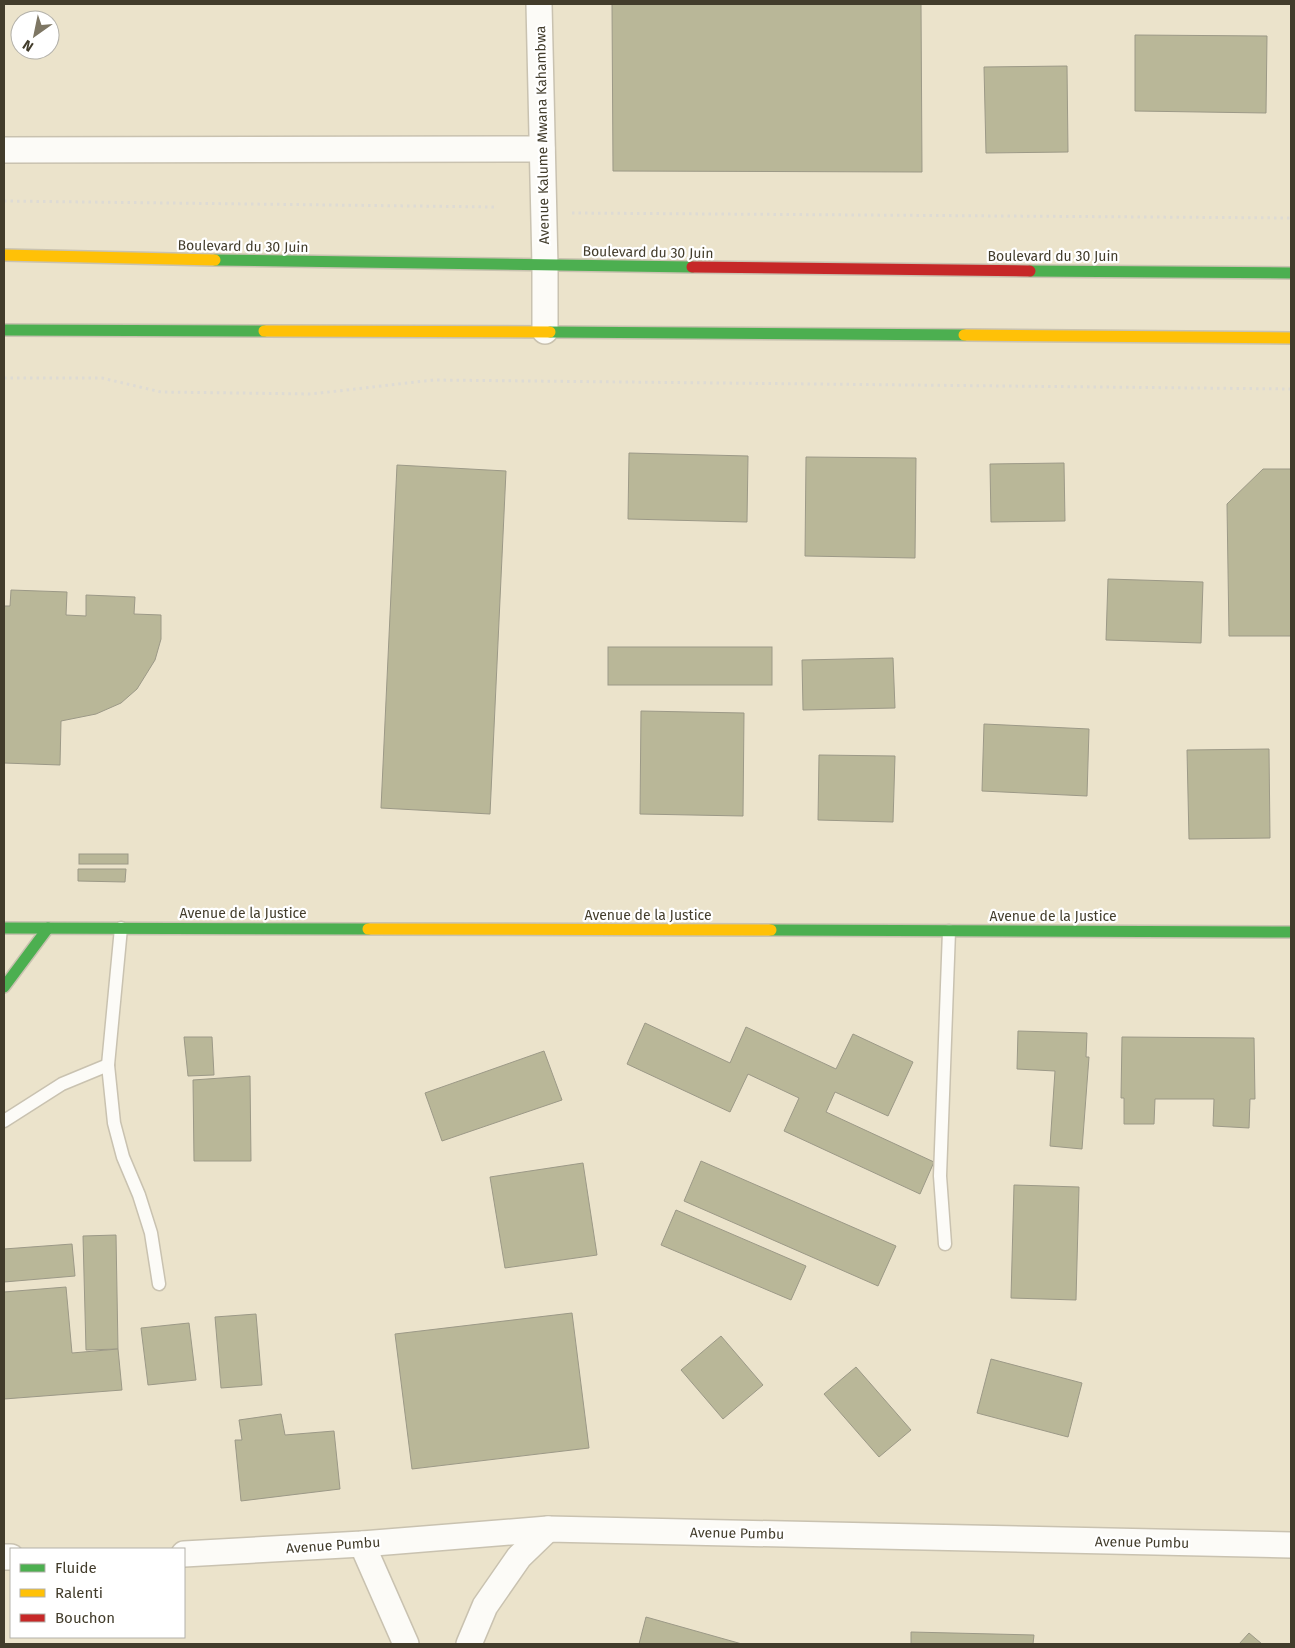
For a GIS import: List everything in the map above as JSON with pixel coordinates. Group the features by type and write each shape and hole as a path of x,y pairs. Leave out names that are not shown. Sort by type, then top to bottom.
{"main road":[{"name":"Boulevard du 30 Juin","path":"4,255 545,266 1291,273"},
{"path":"4,330 545,331 1291,338"},
{"name":"Avenue de la Justice","path":"4,928 1291,932"},
{"path":"4,987 48,928"}],"street":[{"name":"Avenue Kalume Mwana Kahambwa","path":"539,4 545,331"},
{"path":"4,150 542,148"},
{"path":"469,1644 490,1598 519,1557 548,1529"},
{"name":"Avenue Pumbu","path":"185,1554 362,1544 548,1529 1291,1545"},
{"path":"362,1544 406,1644"}],"lane":[{"path":"120,928 108,1065 114,1123 123,1157 139,1195 151,1233 159,1284"},
{"path":"946,1244 940,1176 949,931"},
{"path":"4,1122 62,1084 108,1065"}],"path":[{"path":"4,201 495,207"},
{"path":"569,213 1291,218"},
{"path":"4,378 102,378 160,392 311,394 434,380 1291,389"}],"building":[{"path":"612,4 921,4 922,172 613,171"},
{"path":"1135,35 1267,36 1266,113 1135,111"},
{"path":"1067,66 1068,152 986,153 984,67"},
{"path":"629,453 748,456 747,522 628,519"},
{"path":"806,457 916,458 915,558 805,556"},
{"path":"1064,463 1065,521 991,522 990,464"},
{"path":"397,465 506,471 490,814 381,808"},
{"path":"1263,469 1291,469 1291,636 1229,636 1227,504"},
{"path":"1108,579 1203,582 1201,643 1106,640"},
{"path":"11,590 67,592 66,615 86,616 86,595 135,597 134,614 161,615 161,639 155,660 137,689 121,703 96,714 61,721 60,765 4,763 4,606 10,606"},
{"path":"608,647 772,647 772,685 608,685"},
{"path":"893,658 895,708 803,710 802,660"},
{"path":"641,711 744,713 743,816 640,814"},
{"path":"984,724 1089,729 1087,796 982,791"},
{"path":"1269,749 1270,838 1189,839 1187,750"},
{"path":"819,755 895,756 893,822 818,820"},
{"path":"79,854 128,854 128,864 79,864"},
{"path":"78,869 126,869 125,882 78,881"},
{"path":"645,1023 730,1063 746,1027 836,1069 853,1034 913,1062 888,1116 835,1092 826,1112 934,1162 920,1194 784,1131 799,1098 748,1074 730,1112 627,1064"},
{"path":"1018,1031 1087,1033 1086,1057 1089,1057 1082,1149 1050,1146 1055,1071 1017,1069"},
{"path":"184,1037 212,1037 214,1075 188,1076"},
{"path":"1122,1037 1254,1038 1255,1099 1250,1099 1249,1128 1213,1126 1214,1099 1155,1099 1154,1124 1124,1124 1124,1098 1121,1098"},
{"path":"544,1051 562,1100 442,1141 425,1093"},
{"path":"250,1076 251,1161 194,1161 193,1080"},
{"path":"701,1161 896,1246 878,1286 684,1201"},
{"path":"583,1163 597,1255 505,1268 490,1177"},
{"path":"1014,1185 1079,1187 1076,1300 1011,1298"},
{"path":"676,1210 806,1266 791,1300 661,1245"},
{"path":"116,1235 118,1349 86,1350 83,1236"},
{"path":"72,1244 75,1276 4,1282 4,1249"},
{"path":"66,1287 72,1353 118,1349 122,1390 4,1399 4,1292"},
{"path":"572,1313 589,1448 412,1469 395,1334"},
{"path":"256,1314 262,1385 221,1388 215,1317"},
{"path":"189,1323 196,1380 148,1385 141,1328"},
{"path":"721,1336 763,1385 723,1419 681,1370"},
{"path":"991,1359 1082,1383 1068,1437 977,1413"},
{"path":"856,1367 911,1430 879,1457 824,1394"},
{"path":"281,1414 285,1435 334,1431 340,1489 241,1501 235,1440 242,1440 239,1420"},
{"path":"646,1617 742,1644 639,1644"},
{"path":"911,1632 1034,1635 1033,1644 911,1644"},
{"path":"1249,1633 1262,1644 1239,1644"}],"traffic: fast":[{"path":"215,260 692,267"},
{"path":"1030,271 1291,273"},
{"path":"4,330 264,331"},
{"path":"550,332 964,335"},
{"path":"4,928 368,929"},
{"path":"4,987 48,928"},
{"path":"771,930 1291,932"}],"traffic: slow":[{"path":"4,255 215,260"},
{"path":"264,331 550,332"},
{"path":"964,335 1291,338"},
{"path":"368,929 771,930"}],"traffic: jam":[{"path":"692,267 1030,271"}]}
